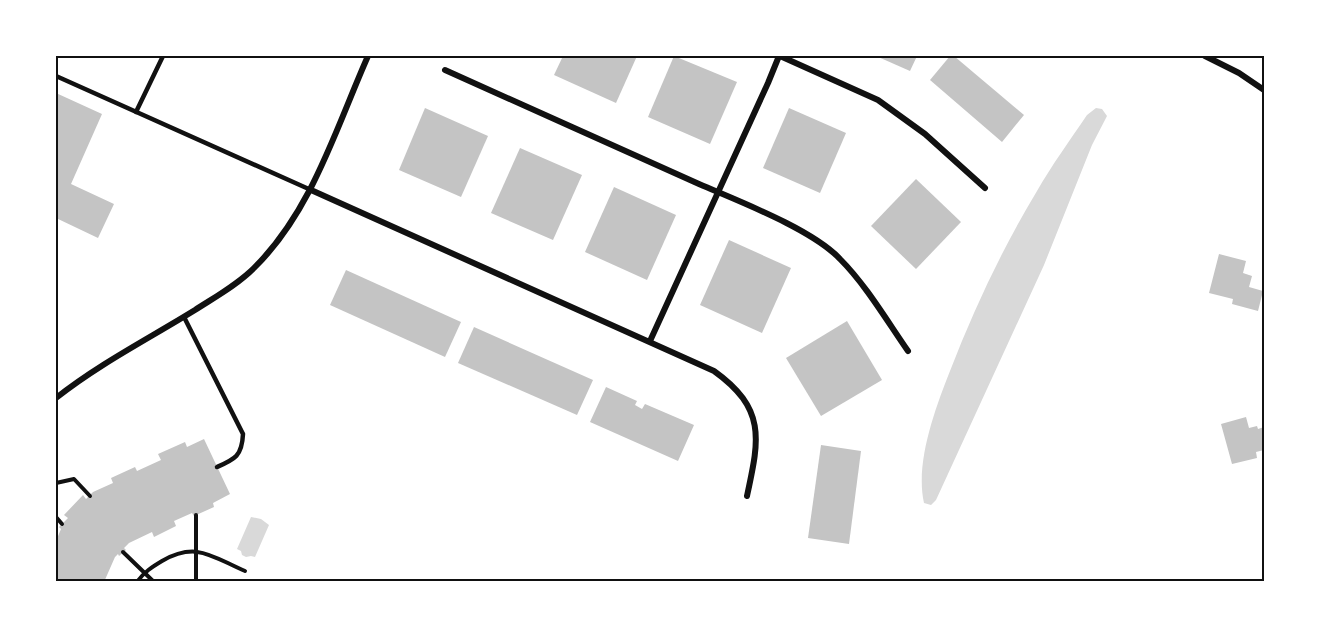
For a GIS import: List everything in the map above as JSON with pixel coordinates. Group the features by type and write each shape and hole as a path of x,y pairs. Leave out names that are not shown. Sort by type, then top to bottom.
{"street":[{"path":"56,398 86,374 222,293 254,268 292,222 311,190 368,56"},
{"path":"650,341 780,56 878,100 925,134 985,188"},
{"path":"1204,56 1239,73 1264,90"},
{"path":"445,70 810,237 840,258 908,351"},
{"path":"311,190 650,341 714,371 730,382 743,397 757,429 756,453 747,496"}],"lane":[{"path":"135,112 163,56"},
{"path":"56,76 311,190"},
{"path":"184,316 243,434 243,446 238,455 217,467"}],"path":[{"path":"56,483 74,479 90,496"},
{"path":"196,515 196,582"},
{"path":"56,518 62,524"},
{"path":"137,582 144,572 184,551 196,550 245,571"},
{"path":"123,552 154,582"}],"shaded area":[{"path":"1096,108 1102,109 1107,116 1092,145 1044,265 936,500 931,505 924,503 922,471 928,436 944,386 969,325 1000,257 1024,213 1087,115"},
{"path":"251,517 261,519 269,525 255,557 246,557 237,549"}],"building":[{"path":"563,56 637,56 616,103 554,75"},
{"path":"674,56 737,82 710,144 648,117"},
{"path":"876,56 917,56 910,71"},
{"path":"950,56 954,56 1024,115 1002,142 930,80"},
{"path":"56,93 102,114 71,184 114,204 98,238 56,218"},
{"path":"425,108 488,136 461,197 399,170"},
{"path":"789,108 846,133 820,193 763,168"},
{"path":"520,148 582,175 553,240 491,213"},
{"path":"916,179 961,222 916,269 871,226"},
{"path":"614,187 676,215 647,280 585,252"},
{"path":"729,240 791,268 762,333 700,305"},
{"path":"1219,254 1246,261 1243,273 1252,276 1249,287 1263,291 1258,311 1232,304 1233,299 1209,293"},
{"path":"346,270 461,322 445,357 330,305"},
{"path":"847,321 882,380 821,416 786,358"},
{"path":"474,327 593,380 577,415 458,363"},
{"path":"606,387 637,401 635,405 642,409 645,404 694,425 678,461 590,422"},
{"path":"1246,417 1249,428 1264,427 1264,450 1256,452 1257,458 1232,464 1221,424"},
{"path":"204,439 230,494 213,503 214,507 194,516 192,513 174,521 176,526 154,537 152,532 129,543 124,548 126,550 115,557 104,582 56,582 56,541 61,529 59,527 68,518 64,515 83,495 86,499 93,492 113,483 111,478 135,467 137,471 161,460 158,454 185,442 187,447"},
{"path":"821,445 861,451 849,544 808,538"}]}
